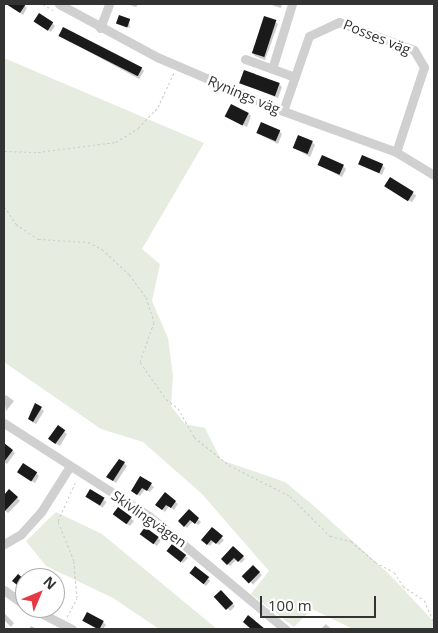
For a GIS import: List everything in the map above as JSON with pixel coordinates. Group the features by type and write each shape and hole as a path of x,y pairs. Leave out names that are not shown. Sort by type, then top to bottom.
{"street":[{"name":"Rynings väg","path":"59,4 100,28 157,57 283,111 396,152 434,175"},
{"path":"100,28 108,4"},
{"path":"272,69 292,4"},
{"name":"Posses väg","path":"283,111 309,36 339,22 414,50 424,67 396,152"},
{"path":"246,59 295,77"},
{"name":"Skivlingvägen","path":"4,423 149,516 183,541 285,629"},
{"path":"4,544 21,534 41,512 70,466"},
{"path":"4,590 15,598"},
{"path":"51,618 68,627"}],"path":[{"path":"4,151 38,152 116,142 138,128 158,107 174,73"},
{"path":"4,206 16,224 27,228 38,239 88,242 102,249 129,274 146,297 154,322 140,362 166,399 178,408 194,436 229,465 290,496 330,536 351,541 375,562 394,572 403,586 424,600 434,622"},
{"path":"68,627 78,598 74,561 58,521 80,473"}],"shaded area":[{"path":"4,58 204,143 142,249 160,264 152,301 168,338 173,376 171,406 185,424 205,428 221,460 285,482 314,506 389,574 434,622 434,629 353,629 312,609 294,627 251,594 269,571 202,494 143,442 101,429 4,362"},
{"path":"56,512 102,534 217,629 159,629 113,598 65,575 65,568 50,568 46,566 26,541"}],"building":[{"path":"6,4 26,4 20,13"},
{"path":"39,13 53,22 48,31 34,21"},
{"path":"119,15 130,19 127,28 116,23"},
{"path":"264,16 276,20 264,57 252,53"},
{"path":"63,27 142,67 138,76 58,36"},
{"path":"244,70 280,83 275,96 239,83"},
{"path":"231,104 249,113 242,126 225,116"},
{"path":"261,122 280,130 276,141 256,133"},
{"path":"298,135 313,141 308,154 293,148"},
{"path":"322,155 344,165 339,175 318,165"},
{"path":"362,155 383,164 379,173 358,164"},
{"path":"390,177 414,192 408,201 384,186"},
{"path":"35,403 42,407 33,422 28,419"},
{"path":"58,425 65,430 55,444 48,439"},
{"path":"4,443 13,450 4,462"},
{"path":"119,459 125,462 113,481 106,477"},
{"path":"23,463 37,472 31,481 17,472"},
{"path":"140,476 152,483 147,491 142,488 137,495 131,491"},
{"path":"9,489 18,497 4,512 4,495"},
{"path":"90,489 105,498 100,505 85,497"},
{"path":"165,492 176,501 171,508 166,505 162,510 155,505"},
{"path":"118,507 132,517 126,524 113,514"},
{"path":"189,509 199,518 195,524 190,520 184,527 178,521"},
{"path":"145,527 159,537 153,544 140,534"},
{"path":"212,527 223,536 216,544 211,540 207,545 201,540"},
{"path":"172,544 186,555 181,562 166,551"},
{"path":"233,546 244,556 238,562 234,558 227,565 221,559"},
{"path":"253,565 260,572 249,583 242,576"},
{"path":"195,566 209,577 204,584 189,573"},
{"path":"221,590 233,603 226,610 214,597"},
{"path":"87,612 104,621 98,629 82,621"},
{"path":"248,615 265,629 251,629 243,622"}]}
